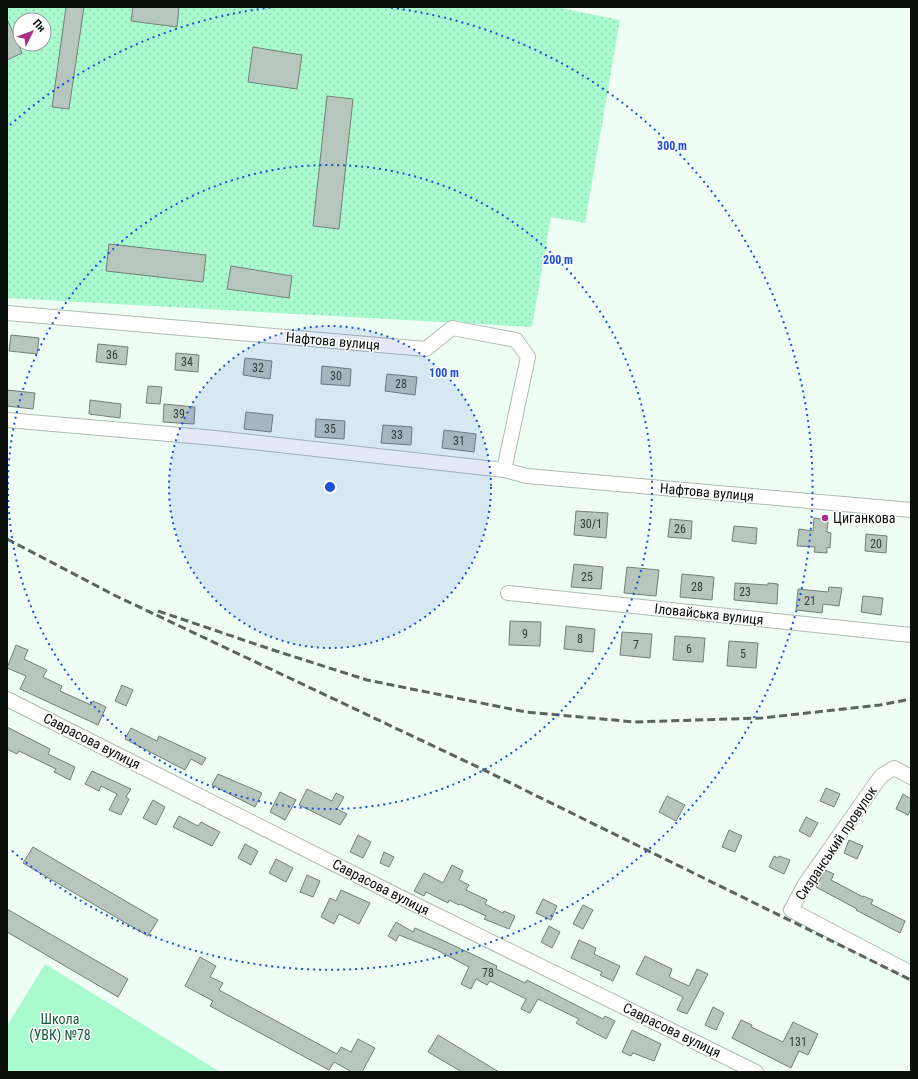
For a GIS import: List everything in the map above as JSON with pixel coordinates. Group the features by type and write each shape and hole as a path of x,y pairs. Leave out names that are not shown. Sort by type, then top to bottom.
{"street":[{"name":"Нафтова вулиця","path":"7,313 426,349 452,328 516,340 528,358 504,470"},
{"name":"Нафтова вулиця","path":"7,420 215,438 504,470 527,476 911,510"},
{"name":"Іловайська вулиця","path":"508,593 911,635"},
{"name":"Саврасова вулиця","path":"7,699 396,895 756,1072"},
{"name":"Сизранський провулок","path":"911,777 894,768 881,776 805,884 791,910 911,973"}],"green space":[{"path":"12,7 556,7 620,20 585,223 551,217 532,327 7,298 7,9"},
{"name":"Школа (УВК) №78","path":"45,964 220,1072 7,1072 7,1026"}],"building":[{"path":"66,7 84,7 69,109 52,107"},
{"path":"133,7 179,7 177,27 131,21"},
{"path":"7,19 12,30 12,52 22,53 7,60"},
{"path":"253,47 302,55 297,89 248,82"},
{"path":"327,96 353,99 339,229 313,226"},
{"path":"109,244 206,255 203,282 106,271"},
{"path":"231,266 292,276 289,298 227,289"},
{"path":"11,335 39,338 37,354 9,351"},
{"path":"98,344 128,347 126,365 96,362"},
{"path":"176,353 199,355 198,372 175,370"},
{"path":"245,358 272,361 270,379 243,375"},
{"path":"322,366 351,369 350,386 321,384"},
{"path":"387,374 417,377 415,395 385,391"},
{"path":"148,386 162,387 160,404 146,403"},
{"path":"7,390 35,393 33,409 7,406"},
{"path":"90,400 121,404 120,418 89,414"},
{"path":"164,404 195,407 194,424 163,422"},
{"path":"246,412 273,415 271,432 244,429"},
{"path":"316,419 345,421 344,439 315,437"},
{"path":"383,425 412,427 411,445 381,443"},
{"path":"444,430 476,434 474,452 442,448"},
{"path":"576,511 608,513 606,538 574,535"},
{"path":"814,518 828,520 827,532 831,533 830,548 827,547 827,553 814,552 815,547 797,546 799,529 813,531"},
{"path":"670,519 692,521 691,539 668,537"},
{"path":"734,526 757,528 756,544 732,541"},
{"path":"866,534 887,536 886,553 865,551"},
{"path":"574,564 603,567 601,589 571,587"},
{"path":"627,567 659,570 656,596 624,593"},
{"path":"682,574 714,577 712,600 680,597"},
{"path":"735,583 768,585 768,583 778,584 777,604 734,600"},
{"path":"829,587 842,588 839,606 823,604 822,613 796,610 798,589 828,592"},
{"path":"863,596 883,598 881,615 861,612"},
{"path":"510,621 541,622 540,646 509,645"},
{"path":"566,626 595,629 593,652 564,649"},
{"path":"622,632 652,634 650,658 620,655"},
{"path":"675,636 705,638 703,662 673,660"},
{"path":"729,641 758,643 756,668 727,666"},
{"path":"16,645 28,650 24,659 47,670 43,677 62,686 60,691 91,705 93,701 106,707 98,725 20,689 26,676 7,668"},
{"path":"122,685 133,690 126,706 115,701"},
{"path":"7,727 50,749 48,754 75,767 70,780 54,772 56,769 19,751 17,754 7,749"},
{"path":"131,728 157,741 159,736 206,758 202,765 191,759 185,770 125,739"},
{"path":"92,771 131,789 126,797 129,799 121,815 109,810 117,794 101,786 99,791 85,784"},
{"path":"218,774 262,793 255,807 212,785"},
{"path":"826,788 840,794 834,807 820,801"},
{"path":"307,789 332,801 336,793 344,797 337,809 347,814 340,825 299,805"},
{"path":"280,792 296,800 285,820 270,812"},
{"path":"903,794 911,799 911,809 908,815 896,809"},
{"path":"667,796 685,805 676,821 659,812"},
{"path":"153,800 165,807 156,825 143,818"},
{"path":"179,816 198,826 201,822 220,832 212,846 173,827"},
{"path":"806,817 818,823 810,837 799,831"},
{"path":"729,830 742,836 735,852 722,847"},
{"path":"358,835 371,842 363,858 350,852"},
{"path":"849,840 863,846 857,859 844,853"},
{"path":"245,844 258,851 251,865 238,858"},
{"path":"33,847 158,920 148,936 23,863"},
{"path":"384,852 394,857 389,867 380,863"},
{"path":"774,856 778,858 779,856 790,860 784,874 769,867"},
{"path":"276,859 293,868 286,882 269,873"},
{"path":"452,865 463,871 459,880 469,885 466,890 487,900 485,904 503,913 504,911 515,916 509,929 484,919 486,916 460,904 459,905 449,900 448,903 426,892 424,896 414,891 424,873 443,883"},
{"path":"825,870 834,874 831,880 863,897 873,900 871,904 905,921 900,933 816,887"},
{"path":"307,875 320,881 313,897 300,892"},
{"path":"341,890 370,903 359,924 339,914 334,924 321,917 330,898 336,901"},
{"path":"543,899 557,906 551,920 536,913"},
{"path":"583,905 593,910 583,929 573,924"},
{"path":"7,909 128,979 118,997 7,932"},
{"path":"396,922 413,932 415,928 442,940 497,966 496,969 525,983 527,980 603,1019 605,1016 615,1021 606,1039 576,1023 579,1019 538,999 530,1013 521,1009 526,999 490,981 487,985 476,979 471,989 461,984 469,967 437,950 399,935 396,941 388,936"},
{"path":"549,926 560,932 552,948 541,942"},
{"path":"579,940 596,948 594,954 620,966 613,981 600,975 602,972 571,958"},
{"path":"645,956 672,969 669,977 689,986 697,969 708,974 687,1014 677,1010 683,997 636,974"},
{"path":"200,957 216,966 210,977 223,983 219,990 337,1054 341,1047 351,1052 358,1039 375,1048 362,1072 352,1072 334,1062 329,1070 210,1006 213,1001 185,986"},
{"path":"713,1007 724,1013 716,1030 705,1025"},
{"path":"741,1020 752,1025 751,1027 783,1042 793,1022 818,1034 808,1055 799,1051 791,1068 732,1038"},
{"path":"632,1030 661,1044 654,1061 633,1053 631,1056 622,1052"},
{"path":"438,1035 499,1072 462,1072 428,1052"}],"railway":[{"path":"7,539 116,596 482,769 911,980"},
{"path":"158,611 367,680 526,712 635,722 762,718 880,705 911,699"}],"place":[{"name":"Циганкова","path":"825,518"}]}
